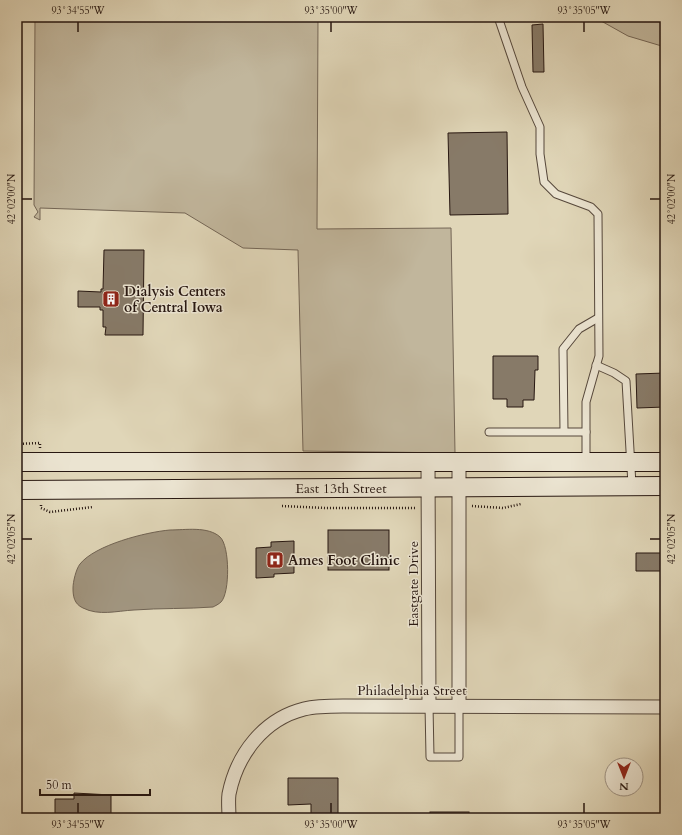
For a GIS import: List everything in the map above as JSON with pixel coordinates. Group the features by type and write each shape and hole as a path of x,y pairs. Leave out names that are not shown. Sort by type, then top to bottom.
{"main road":[{"name":"East 13th Street","path":"17,462 665,462"},
{"name":"East 13th Street","path":"17,490 665,486"}],"street":[{"name":"Eastgate Drive","path":"428,462 429,706"},
{"path":"458,462 458,706"},
{"name":"Philadelphia Street","path":"229,818 229,795 234,774 242,757 262,731 281,718 304,709 325,706 665,707"}],"lane":[{"path":"498,17 522,87 540,126 540,154 544,182 556,194 591,207 598,214 599,356 586,402 586,461"},
{"path":"564,431 563,349 579,329 598,318"},
{"path":"596,365 614,373 626,381 632,486"},
{"path":"489,432 586,432"},
{"path":"429,706 430,757 459,757 458,706"}],"path":[{"path":"17,444 38,444"},
{"path":"276,506 325,508 403,508"},
{"path":"41,508 50,512 96,507"}],"shaded area":[{"path":"35,17 318,17 317,229 451,228 455,453 303,451 298,250 243,248 185,213 40,208 40,220 34,217 38,212 34,205"},
{"path":"594,17 665,17 665,47 628,36"},
{"path":"170,530 203,530 209,531 220,537 226,550 228,570 226,589 224,597 220,603 213,607 144,609 108,612 95,612 83,608 78,604 73,594 74,579 80,564 87,557 109,545 148,533"}],"building":[{"path":"543,24 544,72 533,72 532,25"},
{"path":"507,132 508,214 450,215 448,133"},
{"name":"Dialysis Centers of Central Iowa","path":"104,250 144,250 143,335 105,335 106,327 103,327 103,310 100,310 100,307 78,307 78,291 101,292 101,289 103,289"},
{"path":"493,356 538,356 538,370 535,370 534,400 523,400 523,407 507,407 507,399 493,399"},
{"path":"665,373 665,407 637,408 636,374"},
{"path":"328,530 389,530 389,570 328,570"},
{"name":"Ames Foot Clinic","path":"294,541 294,573 274,574 274,577 256,578 256,548 271,547 271,542"},
{"path":"636,553 665,553 665,571 636,571"},
{"path":"288,778 338,778 338,818 311,818 311,804 288,805"},
{"path":"74,793 111,795 111,818 55,818 55,799 74,799"},
{"path":"430,812 469,812 469,818 430,818"}],"place":[{"name":"Dialysis Centers of Central Iowa","path":"111,299"},
{"name":"Ames Foot Clinic","path":"275,560"}]}
